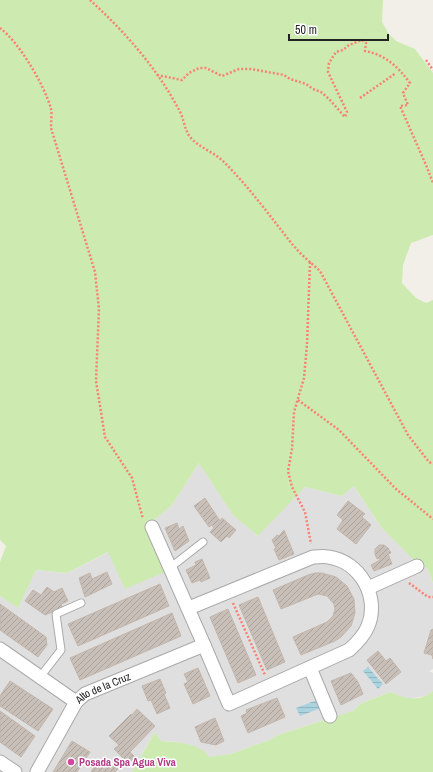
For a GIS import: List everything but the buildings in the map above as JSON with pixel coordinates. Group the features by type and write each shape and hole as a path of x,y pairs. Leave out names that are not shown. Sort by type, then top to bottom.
{"street":[{"path":"148,523 171,567 229,704 349,650 360,640 368,628 371,617 372,603 368,588 362,577 350,565 328,557 313,557 189,608"},
{"path":"368,588 417,566"},
{"name":"Alto de la Cruz","path":"37,772 76,702 85,694 204,645"},
{"path":"0,649 76,702"},
{"path":"310,668 330,716"},
{"path":"0,762 15,772"}],"lane":[{"path":"171,567 203,542"},
{"path":"40,678 61,650 56,614 81,603"}],"path":[{"path":"90,0 132,40 179,109 188,134 195,142 222,160 240,178 292,244 320,271 408,435 429,462 433,464"},
{"path":"0,28 8,34 40,80 51,110 51,128 94,272 99,309 96,381 104,437 132,478 148,523"},
{"path":"157,75 182,80 194,70 206,68 222,76 239,69 275,72 306,84 320,92 345,116 347,112 328,72 329,63 336,52 344,50 349,45 362,40 366,43 365,52 380,56 391,62 410,83 403,93 408,104 400,106 433,183"},
{"path":"426,60 433,70"},
{"path":"360,98 396,73"},
{"path":"310,261 304,378 294,412 292,449 288,471 292,487 306,512 312,550"},
{"path":"298,400 339,430 396,489 433,519"},
{"path":"398,575 428,597 433,597"},
{"path":"228,592 269,686"}],"shaded area":[{"path":"199,463 257,536 305,487 342,496 354,486 381,527 418,559 428,570 433,583 433,669 429,671 433,673 433,691 427,696 407,699 390,692 360,704 353,711 278,735 272,739 231,754 209,758 177,742 161,741 155,732 132,772 0,772 0,596 18,607 36,570 67,573 109,552 146,527 172,505"}],"green space":[{"path":"0,0 383,0 382,22 389,34 396,41 415,49 433,73 433,235 411,243 403,265 402,283 416,298 426,303 433,300 433,583 428,570 418,559 415,561 381,527 354,486 342,496 305,487 258,536 233,515 199,463 172,505 146,527 165,572 125,589 108,552 67,573 36,570 18,608 0,596 0,562 6,546 0,540"},
{"path":"433,691 433,772 132,772 155,732 161,741 194,746 205,752 209,757 231,754 272,739 278,735 353,711 360,704 390,692 401,696 417,698 428,695"}],"water":[{"path":"368,667 383,684 378,689 363,671"},
{"path":"317,700 321,708 300,716 296,708"}],"place":[{"name":"Posada Spa Agua Viva","path":"71,762"}]}
